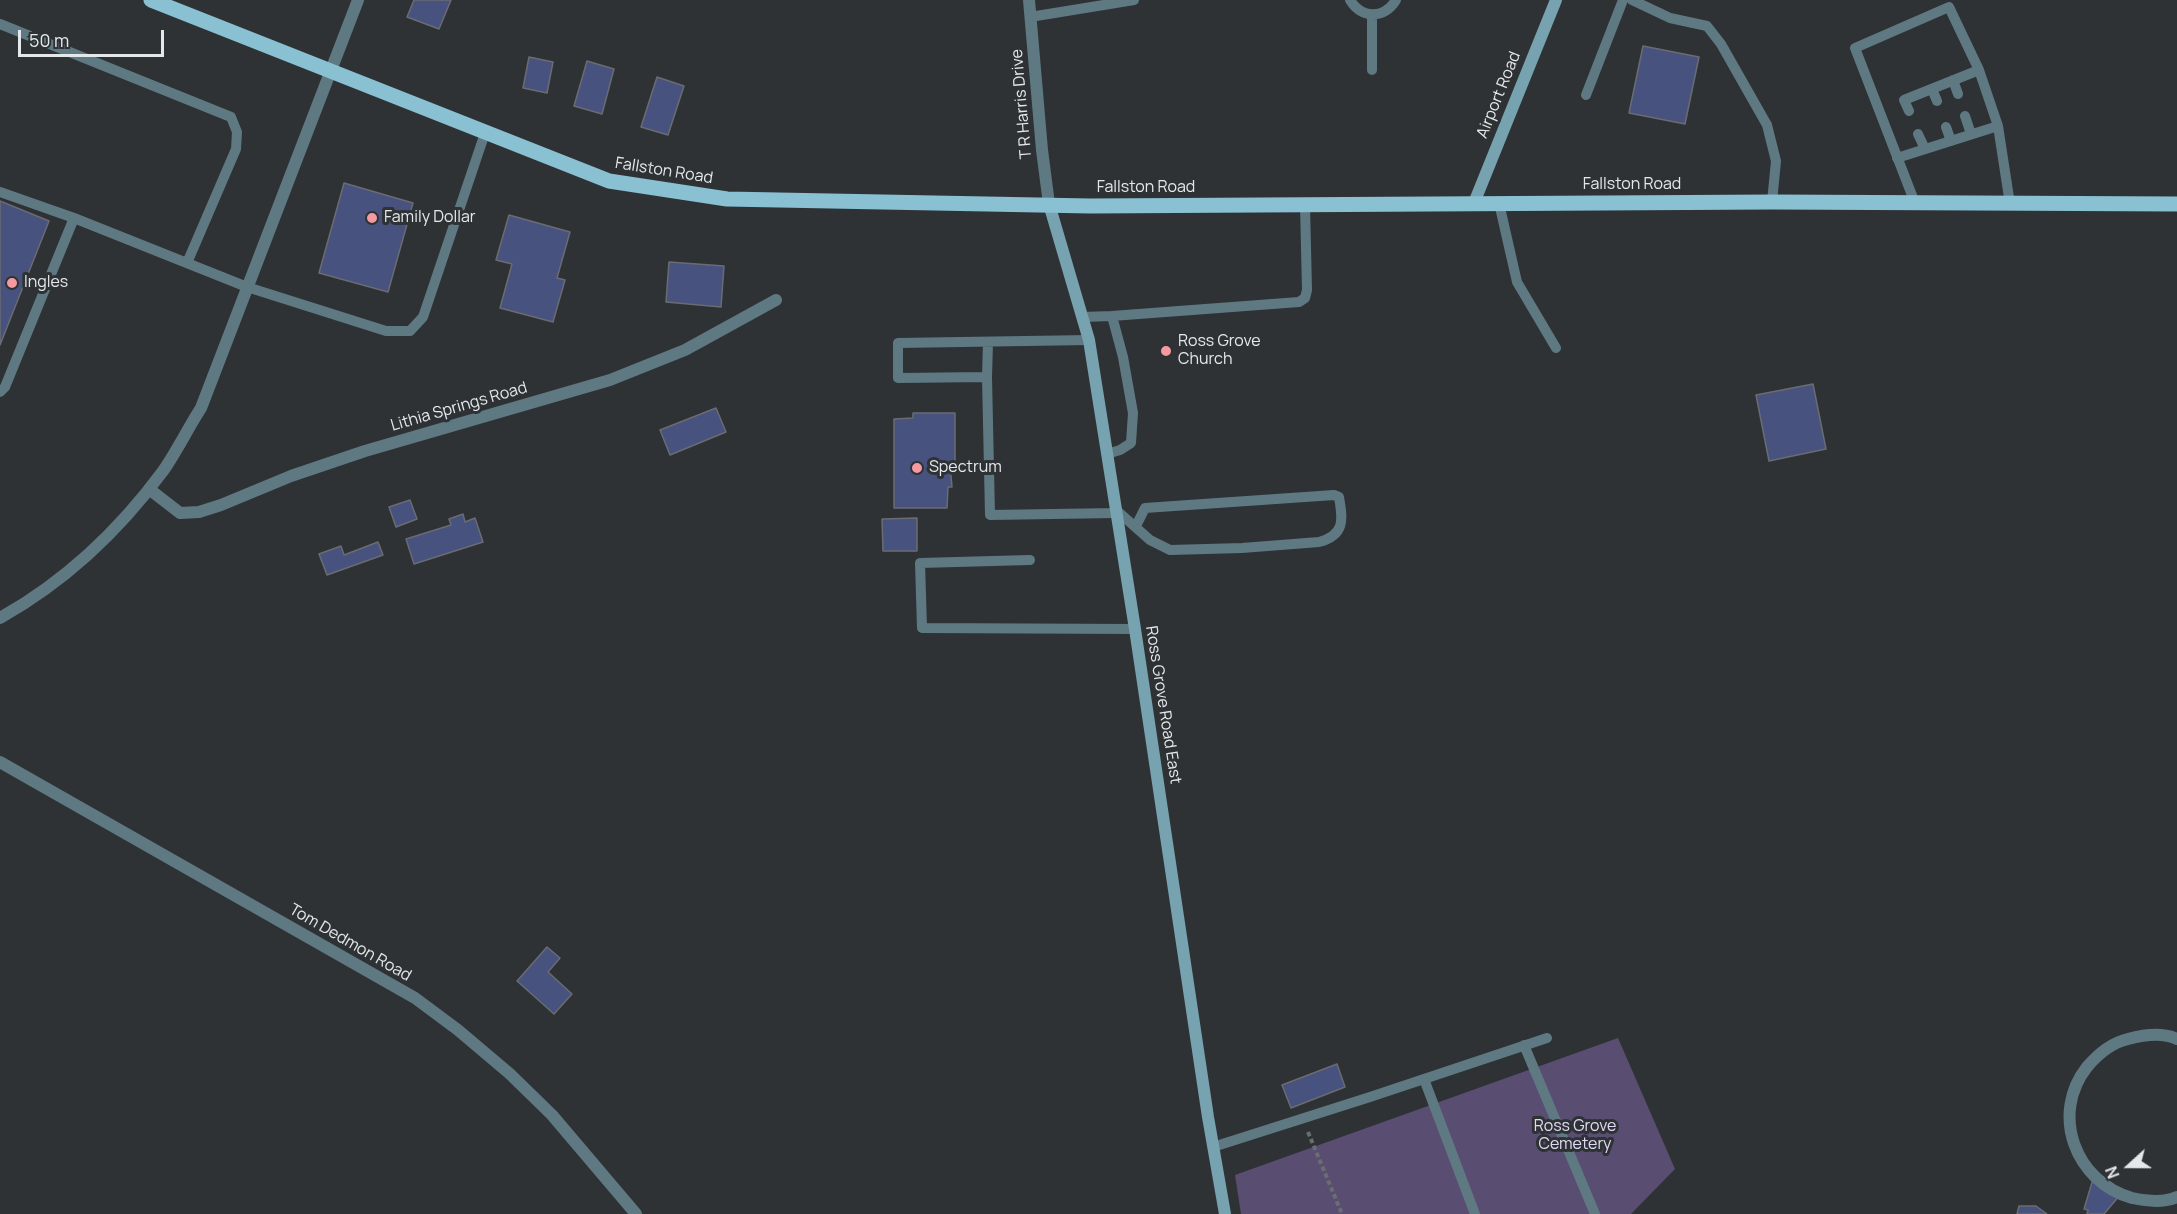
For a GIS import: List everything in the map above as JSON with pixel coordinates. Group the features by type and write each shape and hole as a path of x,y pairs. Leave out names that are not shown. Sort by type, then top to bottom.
{"main road":[{"name":"Fallston Road","path":"151,0 609,181 727,199 1090,206 1772,202 2177,204"}],"street":[{"path":"0,618 62,578 103,544 164,469 201,408 358,0"},
{"name":"T R Harris Drive","path":"1029,0 1049,204"},
{"name":"Airport Road","path":"1474,203 1556,0"},
{"name":"Ross Grove Road East","path":"1049,204 1089,340 1225,1214"},
{"name":"Lithia Springs Road","path":"149,489 180,513 199,512 235,500 291,476 365,451 610,380 685,350 776,300"},
{"name":"Tom Dedmon Road","path":"0,762 415,998 458,1030 510,1074 552,1115 636,1214"},
{"path":"2177,1039 2146,1035 2119,1041 2096,1056 2079,1077 2070,1103 2070,1130 2079,1156 2095,1178 2118,1194 2145,1201 2177,1197"}],"lane":[{"path":"1030,16 1134,0"},
{"path":"1350,0 1355,8 1372,15 1383,13 1396,0"},
{"path":"1586,95 1623,0"},
{"path":"1632,0 1670,18 1707,26 1721,44 1767,125 1776,160 1772,202"},
{"path":"1915,203 1855,48 1949,6 1979,70 1998,126 2010,204"},
{"path":"1372,15 1372,70"},
{"path":"0,24 231,117 237,132 236,148 187,263"},
{"path":"1909,111 1904,100 1979,70"},
{"path":"1953,80 1958,94"},
{"path":"1932,89 1937,101"},
{"path":"1965,116 1971,134"},
{"path":"1897,158 1998,126"},
{"path":"1946,127 1951,141"},
{"path":"0,192 74,218 247,286 386,331 410,331 423,317 485,133"},
{"path":"1918,134 1925,149"},
{"path":"1499,203 1517,282 1556,348"},
{"path":"1082,317 1283,302 1299,303 1305,298 1307,290 1305,205"},
{"path":"0,392 5,387 74,218"},
{"path":"1107,454 1120,450 1131,442 1133,413 1123,357 1112,316"},
{"path":"987,377 898,378 898,343 1089,340"},
{"path":"988,342 990,514 1116,511 1150,540 1170,550 1242,548 1329,539 1339,530 1342,515 1339,497 1334,495 1145,508 1136,526"},
{"path":"1030,560 920,563 922,628 1135,629"},
{"path":"1213,1147 1547,1038"},
{"path":"1524,1045 1595,1214"},
{"path":"1424,1079 1475,1214"}],"path":[{"path":"1314,1146 1342,1214"}],"green space":[{"name":"Ross Grove Cemetery","path":"1618,1038 1675,1169 1631,1214 1241,1214 1235,1175"}],"building":[{"path":"414,0 451,0 439,29 407,17"},
{"path":"1643,46 1699,57 1685,124 1629,113"},
{"path":"529,57 553,62 547,93 523,88"},
{"path":"587,61 614,69 602,114 574,106"},
{"path":"657,77 684,86 668,135 641,127"},
{"path":"344,183 413,203 388,292 319,273"},
{"name":"Ingles","path":"0,201 49,221 0,345"},
{"path":"509,215 570,232 557,278 565,280 553,322 500,308 512,264 496,260"},
{"path":"669,262 724,266 721,307 666,302"},
{"path":"1813,384 1826,449 1769,461 1756,395"},
{"path":"716,408 726,432 670,455 660,430"},
{"path":"913,413 955,413 955,464 950,465 952,487 948,487 947,508 894,508 894,419 913,418"},
{"path":"410,500 417,519 396,527 389,507"},
{"path":"463,514 465,522 475,518 483,542 414,564 406,539 451,525 449,519"},
{"path":"917,518 917,551 883,551 882,519"},
{"path":"378,542 383,555 327,575 319,554 341,546 344,555"},
{"path":"547,947 560,958 548,972 572,994 554,1014 517,981"},
{"path":"1337,1064 1345,1087 1291,1108 1282,1085"},
{"path":"2093,1179 2120,1195 2104,1214 2087,1214 2088,1210 2084,1209"},
{"path":"2019,1206 2036,1206 2047,1214 2017,1214"}],"place":[{"name":"Family Dollar","path":"372,218"},
{"name":"Ingles","path":"12,283"},
{"name":"Ross Grove Church","path":"1166,351"},
{"name":"Spectrum","path":"917,468"}]}
